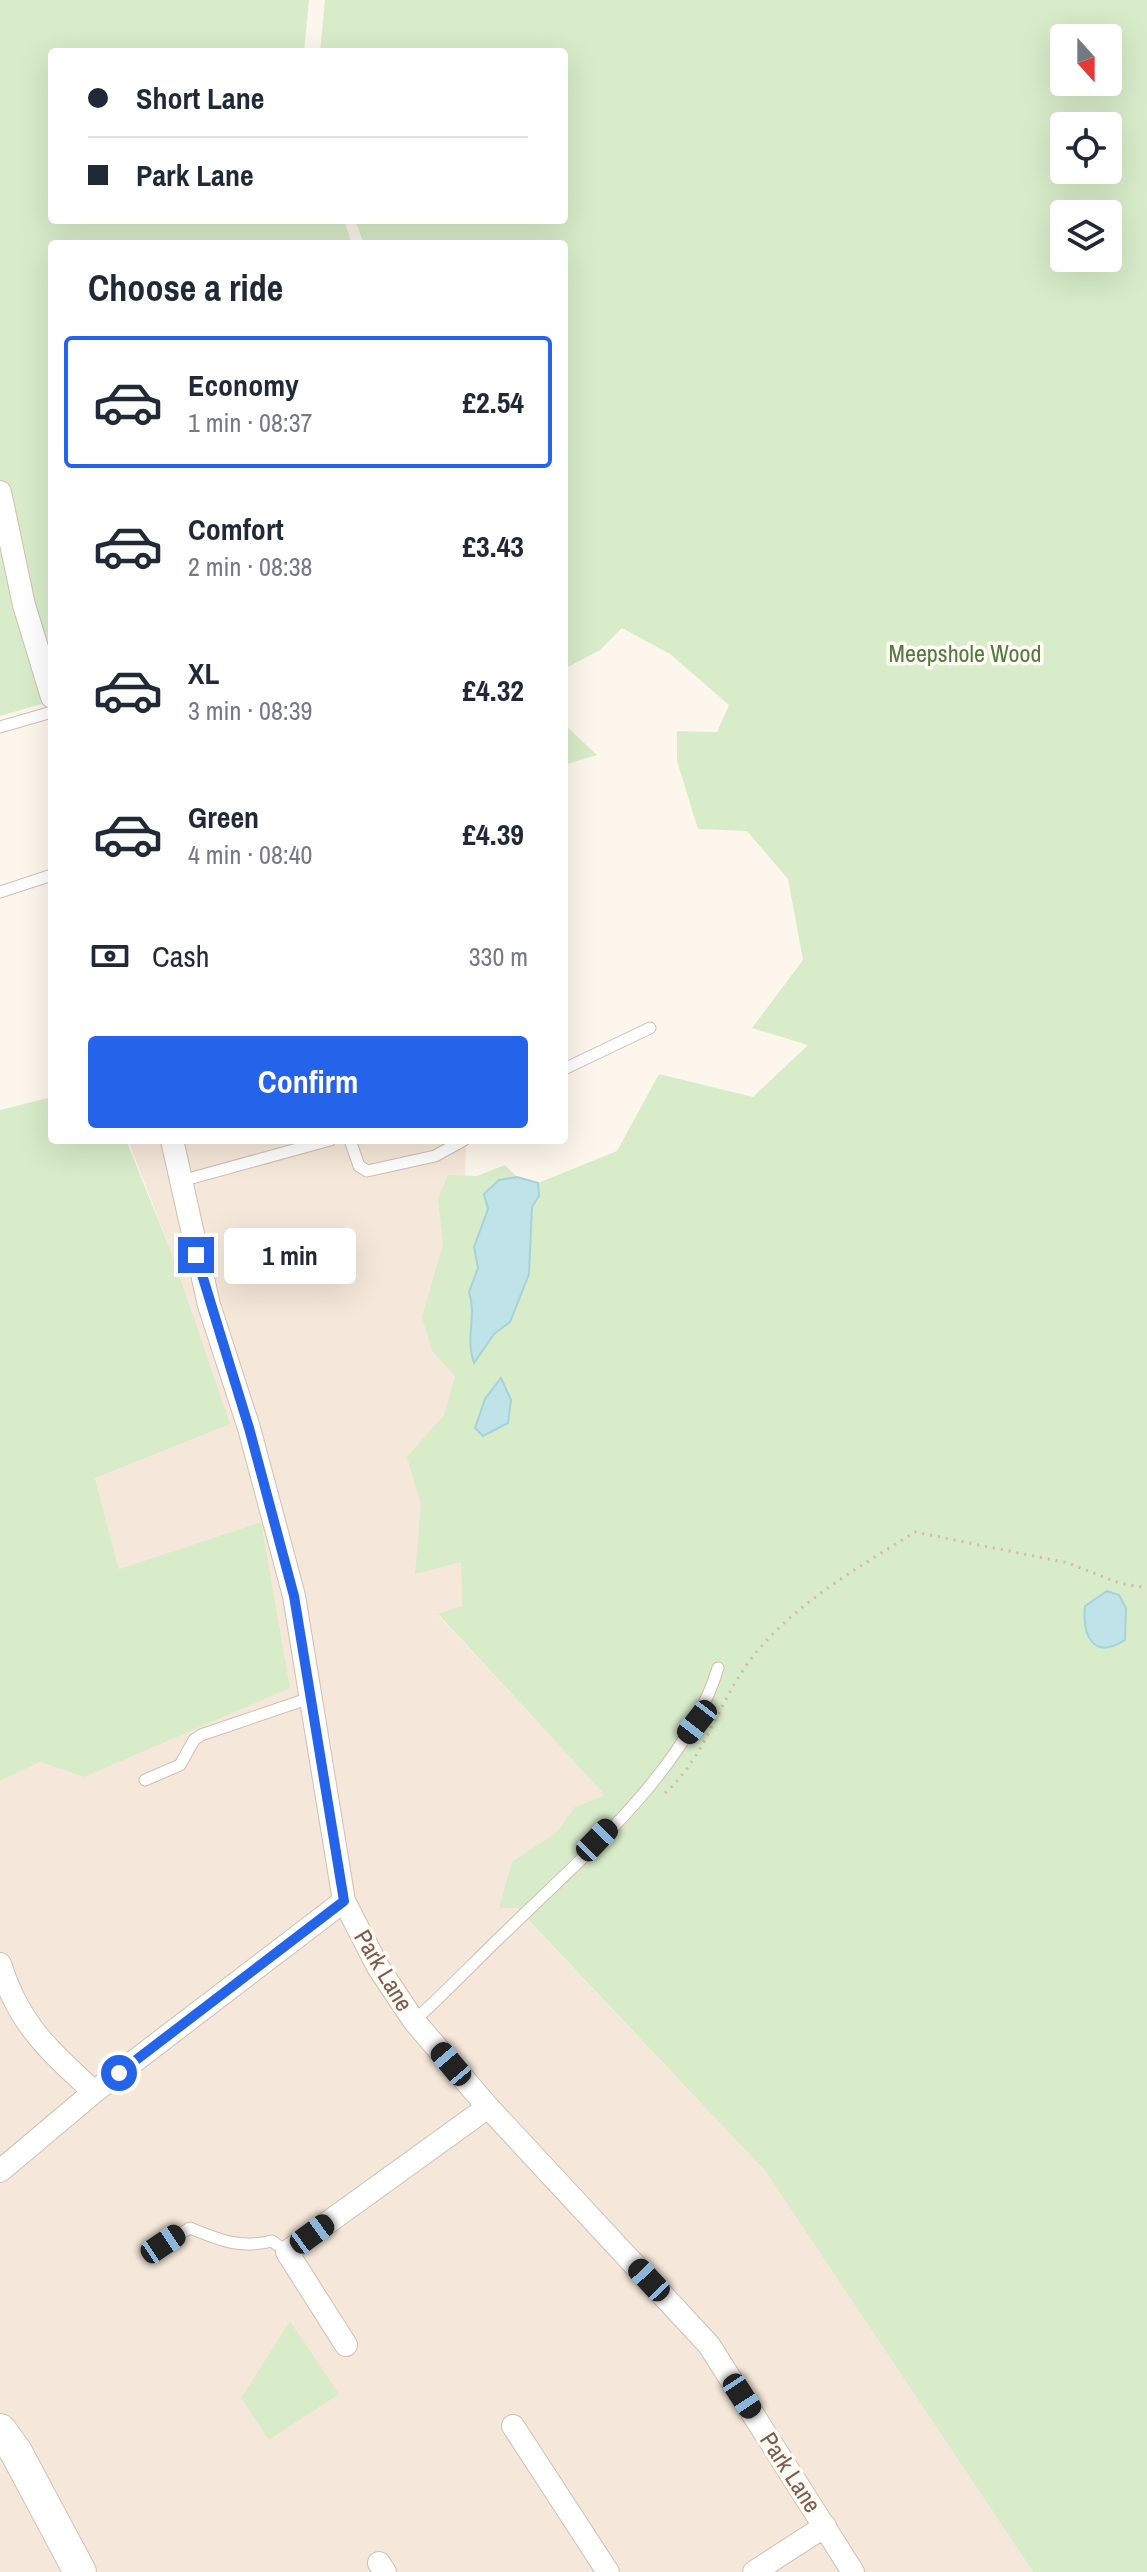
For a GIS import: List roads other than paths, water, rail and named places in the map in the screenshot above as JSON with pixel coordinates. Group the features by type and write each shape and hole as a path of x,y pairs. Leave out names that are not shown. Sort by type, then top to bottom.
{"street":[{"path":"0,492 24,605 48,684"},
{"name":"Park Lane","path":"175,1144 180,1182 209,1305 275,1521 294,1596 344,1901 378,1967 414,2021 488,2107 709,2345 853,2572"},
{"path":"0,2171 94,2092 344,1901"},
{"path":"0,1964 8,1989 33,2034 94,2092"},
{"path":"346,2345 287,2252 488,2107"},
{"path":"513,2426 608,2572"},
{"path":"0,2430 16,2452 80,2572"},
{"path":"754,2572 825,2526"}],"lane":[{"path":"0,727 48,713"},
{"path":"0,892 48,876"},
{"path":"568,1067 650,1028"},
{"path":"180,1182 316,1144"},
{"path":"351,1144 359,1166 367,1171 435,1156 457,1144"},
{"path":"414,2021 546,1895 642,1793 697,1722 718,1668"},
{"path":"145,1780 180,1765 194,1740 201,1735 310,1698"},
{"path":"163,2244 190,2228 214,2240 241,2245 272,2241 287,2252"}],"water":[{"path":"517,1177 538,1183 539,1196 532,1207 529,1274 510,1322 494,1334 474,1363 469,1292 478,1268 474,1247 488,1209 484,1194 499,1180"},
{"path":"501,1378 511,1400 508,1423 483,1436 475,1428 485,1399"},
{"path":"1107,1591 1119,1595 1126,1608 1125,1640 1105,1647 1098,1646 1088,1636 1085,1606"}],"park label":[{"name":"Meepshole Wood","path":"965,653"}]}
